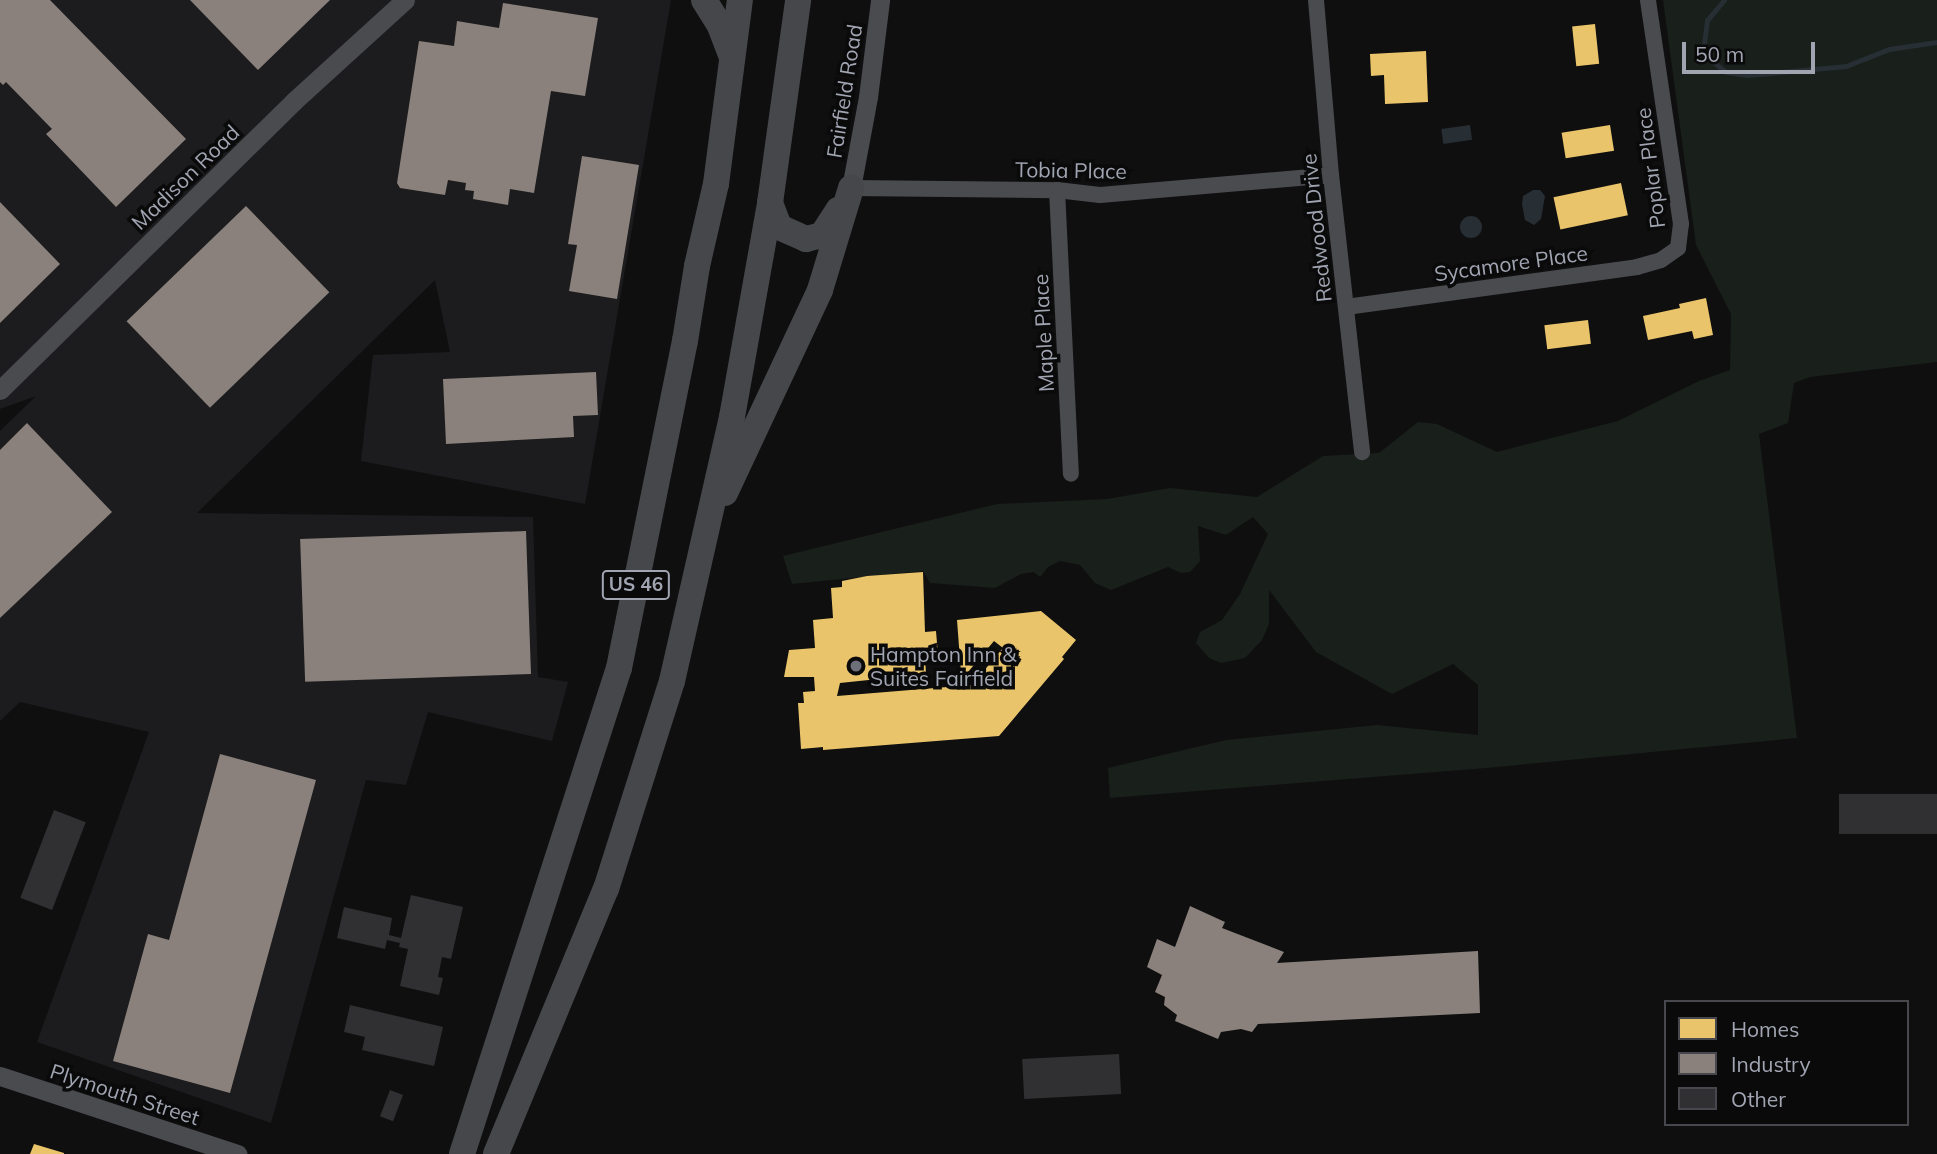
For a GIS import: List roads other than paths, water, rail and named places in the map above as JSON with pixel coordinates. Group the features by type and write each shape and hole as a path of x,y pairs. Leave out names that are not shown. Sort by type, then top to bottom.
{"highway":[{"path":"704,0 720,26 733,59"},
{"name":"US 46","path":"462,1154 619,668 685,341 696,266 716,184 740,0"},
{"name":"US 46","path":"496,1154 606,889 672,681 709,526 770,203 798,0"},
{"path":"770,203 779,227 806,239 822,234 851,188"},
{"path":"709,526 779,384 820,290 851,188"}],"street":[{"name":"Madison Road","path":"0,390 294,101 405,0"},
{"name":"Fairfield Road","path":"851,188 868,97 880,0"},
{"name":"Redwood Drive","path":"1316,0 1331,175 1362,452"},
{"name":"Poplar Place","path":"1648,0 1681,224 1678,248"},
{"name":"Tobia Place","path":"851,188 1057,190 1100,195 1331,175"},
{"name":"Maple Place","path":"1057,190 1072,474"},
{"name":"Sycamore Place","path":"1346,307 1637,267 1661,260 1678,248"},
{"name":"Plymouth Street","path":"0,1076 237,1154"}],"waterway":[{"path":"1724,0 1707,20 1704,44 1711,60 1726,72 1748,75 1846,66 1889,49 1937,42"}],"place":[{"name":"Hampton Inn & Suites Fairfield","path":"856,666"}]}
